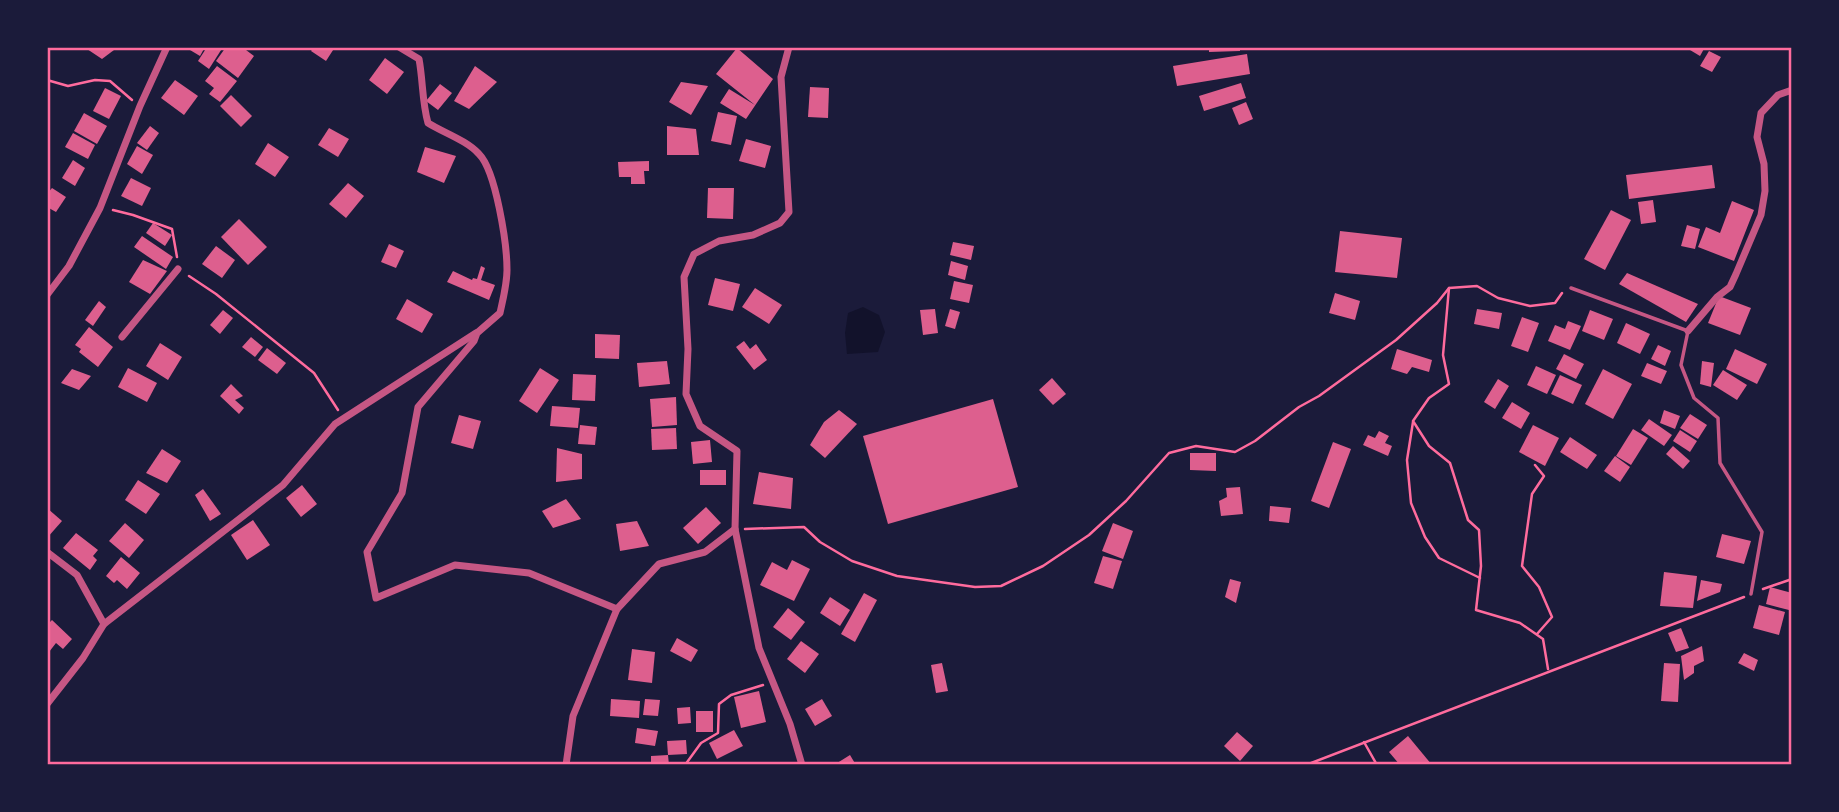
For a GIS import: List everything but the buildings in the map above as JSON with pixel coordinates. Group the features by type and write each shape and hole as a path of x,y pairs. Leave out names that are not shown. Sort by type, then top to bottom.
{"street":[{"path":"47,295 69,266 100,208 140,106 167,47"},
{"path":"47,704 83,658 104,624 283,485 335,424 477,332 500,313 507,271 501,215 488,166 479,153 428,123 418,59 399,47"},
{"path":"789,47 780,77 789,212 780,223 753,235 719,241 694,254 684,277 688,349 686,394 699,426 737,451 735,529 760,648 790,724 802,765"},
{"path":"1688,331 1717,297 1730,288 1761,215 1765,191 1764,164 1757,137 1762,113 1778,95 1792,90"},
{"path":"122,337 178,269"},
{"path":"477,332 474,341 418,407 402,494 367,552 376,598 455,565 528,573 617,609"},
{"path":"566,765 573,716 617,609 659,564 705,552 735,529"},
{"path":"47,552 77,575 104,624"}],"lane":[{"path":"1571,288 1688,331 1681,365 1693,398 1718,418 1720,463 1762,532 1752,594"}],"path":[{"path":"47,80 68,86 95,80 110,81 140,106"},
{"path":"100,208 133,215 172,229 178,269 216,294 314,373 338,408 335,424"},
{"path":"735,529 804,527 820,542 852,561 897,576 975,587 1001,586 1043,566 1089,535 1169,453 1196,446 1235,452 1255,441 1396,340 1437,303 1449,288 1477,286 1498,298 1530,306 1555,303 1566,287 1571,288"},
{"path":"1449,288 1443,355 1449,383 1429,398 1413,421 1408,460 1411,503 1425,537 1439,558 1480,578"},
{"path":"1413,421 1429,446 1450,463 1468,520 1479,530 1480,578 1476,610 1520,623 1537,634 1543,639 1549,670"},
{"path":"1535,466 1544,476 1531,495 1522,566 1539,587 1552,617 1537,634"},
{"path":"1306,765 1792,579"},
{"path":"685,765 701,743 718,733 719,705 731,695 773,682"},
{"path":"1364,742 1377,765"}],"shaded area":[{"path":"863,307 879,315 885,332 878,352 847,354 845,333 848,313"}]}
